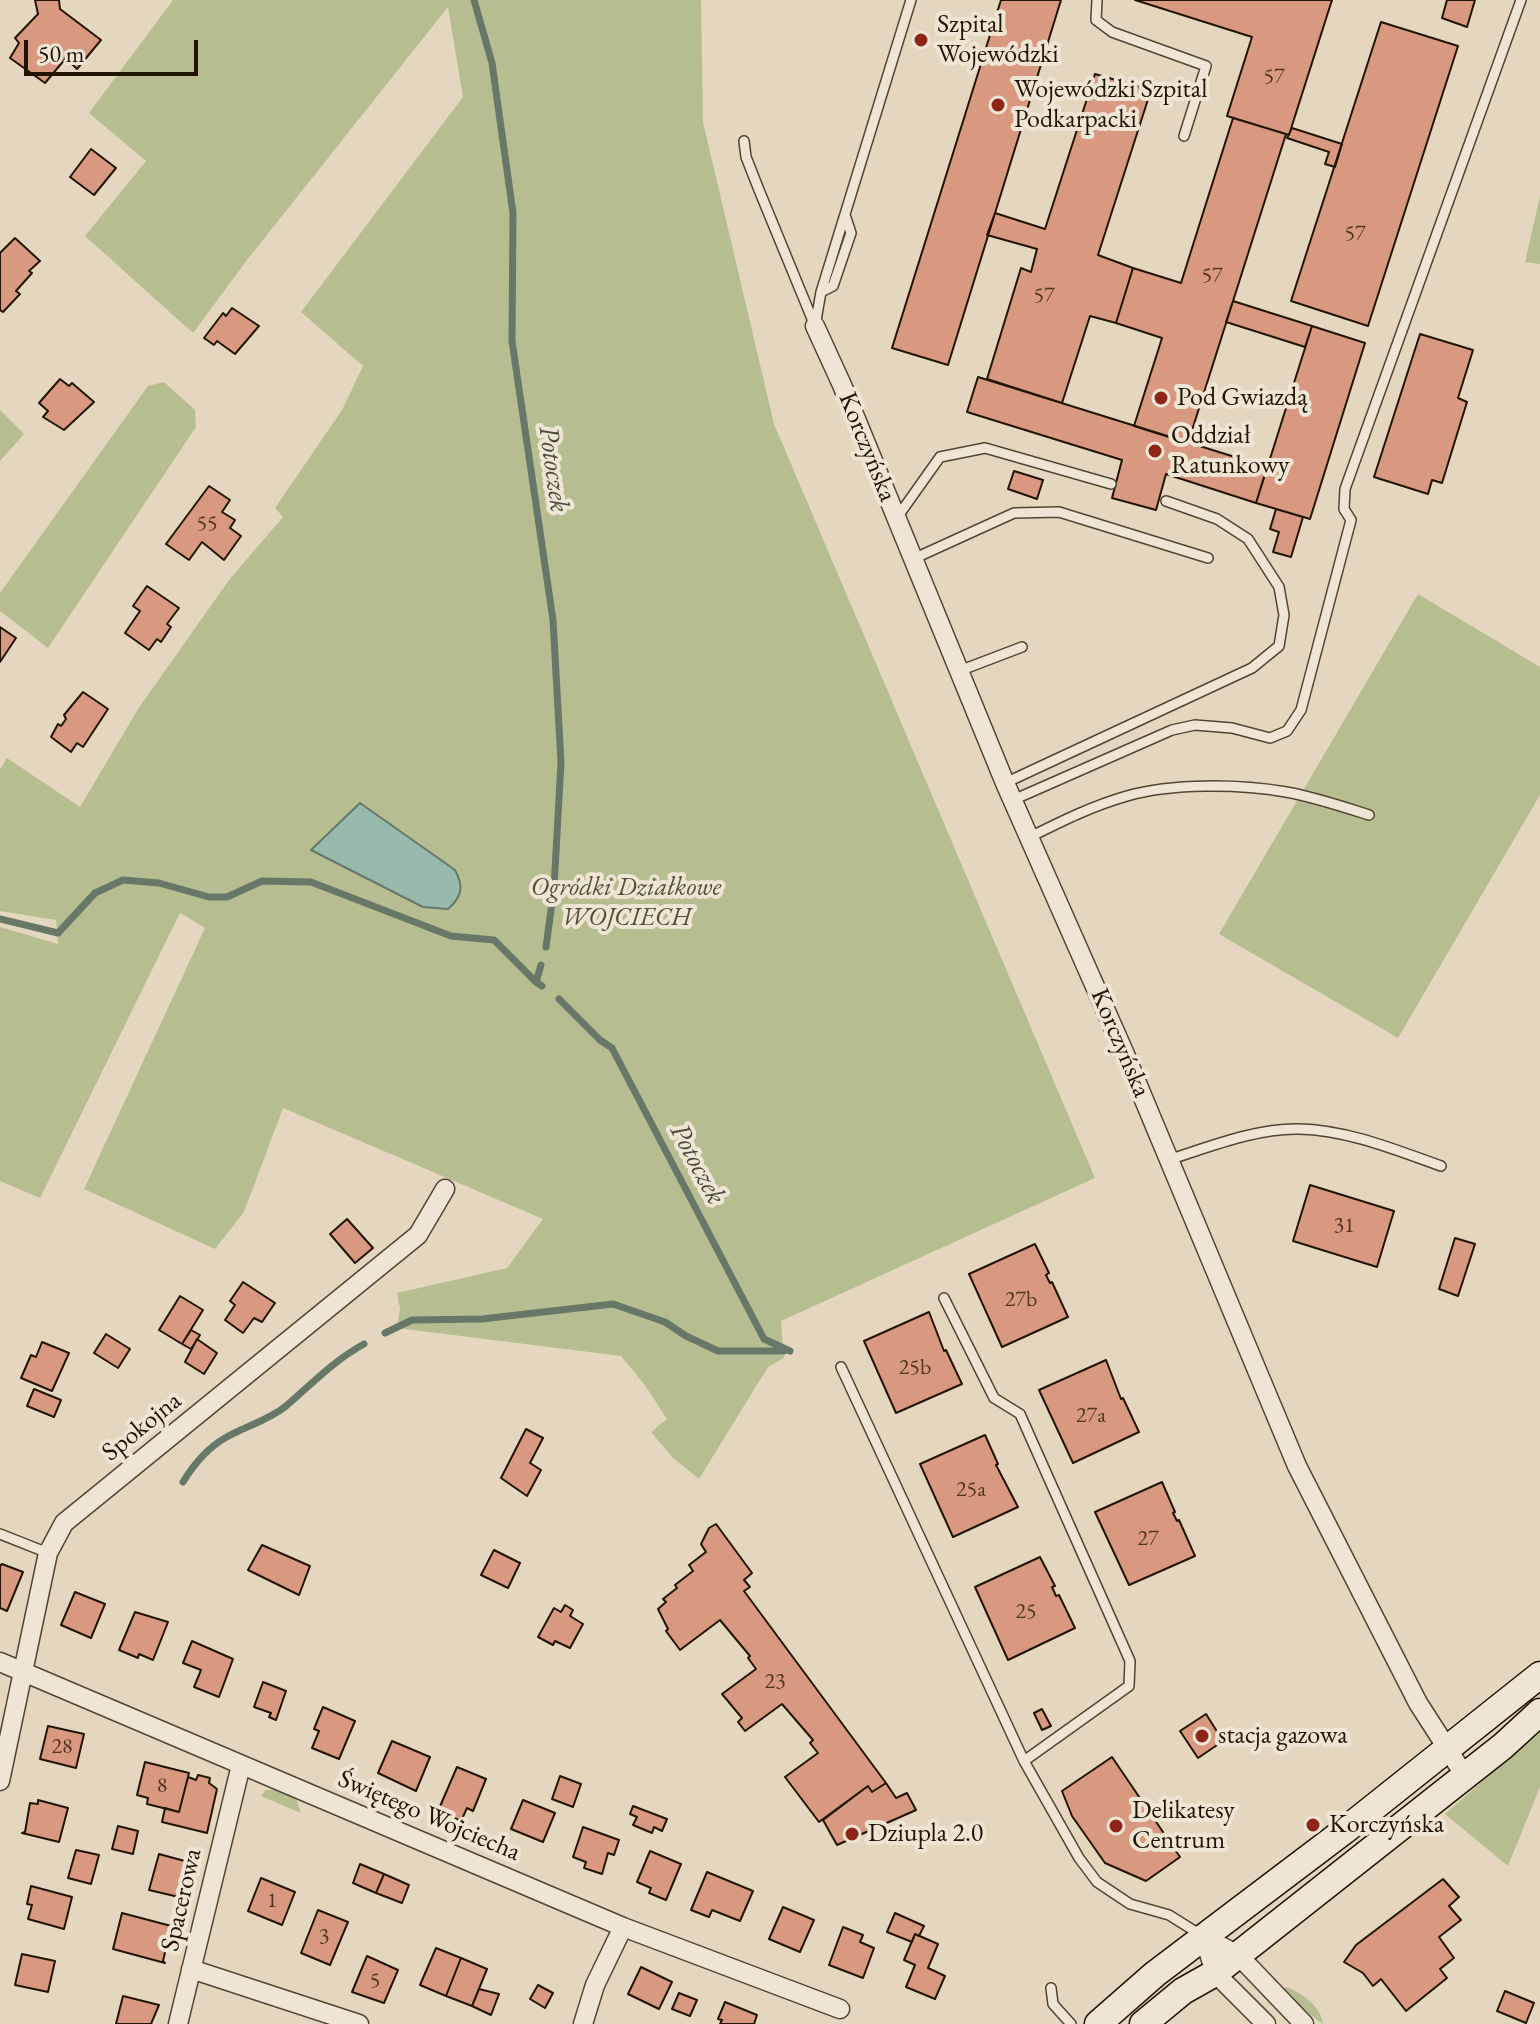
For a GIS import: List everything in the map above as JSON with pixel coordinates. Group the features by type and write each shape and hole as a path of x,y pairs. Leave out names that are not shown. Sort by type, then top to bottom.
{"main road":[{"path":"1098,2024 1155,1974 1540,1675"},
{"path":"1143,2024 1183,1991 1215,1973 1238,1955 1465,1776 1540,1712"}],"street":[{"name":"Korczyńska","path":"815,326 1297,1466 1418,1703 1465,1776"},
{"name":"Spokojna","path":"0,1781 48,1553 64,1523 418,1235 445,1189"},
{"name":"Świętego Wojciecha","path":"0,1662 623,1927 840,2009"},
{"name":"Spacerowa","path":"241,1765 191,1969 359,2024"},
{"path":"583,2024 595,1985 623,1927"},
{"path":"1204,1937 1238,1955 1304,2024"},
{"path":"1204,1937 1215,1973 1266,2024"},
{"path":"178,2024 191,1969"}],"lane":[{"path":"815,326 821,292 911,0"},
{"path":"1097,0 1096,20 1112,32 1206,66 1184,136"},
{"path":"1009,791 1172,730 1195,725 1232,728 1270,738 1287,731 1301,710 1351,520 1344,509 1345,489 1521,0"},
{"path":"744,141 746,157 815,326"},
{"path":"896,519 940,457 985,448 1111,484"},
{"path":"1009,791 1252,668 1279,646 1284,615 1279,587 1248,539 1217,519 1166,501"},
{"path":"912,559 1014,513 1037,511 1059,512 1208,558"},
{"path":"959,671 1022,647"},
{"path":"1030,837 1075,814 1128,796 1158,790 1221,788 1284,792 1320,799 1369,815"},
{"path":"1168,1160 1257,1134 1299,1129 1346,1135 1441,1166"},
{"path":"944,1298 994,1398 1020,1414 1130,1661 1129,1686 1024,1761"},
{"path":"841,1367 1024,1761 1079,1858 1097,1882 1130,1904 1169,1915 1204,1937"},
{"path":"0,1534 48,1553"},
{"path":"1051,1988 1053,2004 1071,2024"}],"green space":[{"name":"Ogródki Działkowe WOJCIECH","path":"173,0 701,0 703,122 774,424 1095,1178 781,1321 784,1358 768,1367 699,1479 672,1457 651,1432 667,1419 621,1356 397,1328 400,1309 397,1293 507,1268 543,1219 283,1108 244,1212 215,1249 84,1189 205,928 180,913 40,1198 0,1181 0,927 58,944 56,920 0,911 0,769 7,758 80,807 138,709 229,580 283,517 275,508 342,410 363,366 301,312 463,97 448,7 247,260 193,333 85,236 146,161 89,113"},
{"path":"1540,196 1540,264 1525,262"},
{"path":"164,382 195,410 196,427 48,648 0,611 0,593 148,386"},
{"path":"0,410 24,434 0,461"},
{"path":"1418,594 1540,667 1540,795 1398,1038 1219,934"},
{"path":"1540,1731 1540,1787 1508,1866 1445,1814"},
{"path":"286,1789 295,1796 301,1813 261,1796 266,1790"},
{"path":"1286,1987 1310,2001 1319,2012 1323,2024 1293,2002 1283,1989"}],"shaded area":[{"path":"360,803 455,870 460,891 448,909 423,907 311,850"}],"building":[{"path":"35,0 59,0 60,9 101,40 77,69 66,58 45,83 10,58 19,43 15,38 38,14"},
{"name":"Wojewódzki Szpital Podkarpacki","path":"1001,0 1061,0 948,365 892,348"},
{"path":"1135,0 1332,0 1289,135 1227,116 1252,37"},
{"path":"1447,0 1475,0 1467,27 1442,18"},
{"path":"1381,22 1458,46 1368,326 1291,301"},
{"path":"1095,74 1151,90 1098,255 1133,268 1116,323 1090,316 1062,403 987,379 1021,268 1031,272 1037,249 987,235 995,213 1045,229"},
{"path":"1233,118 1286,134 1188,443 1134,426 1162,338 1116,323 1133,268 1181,283"},
{"path":"1292,128 1342,144 1335,167 1325,164 1329,152 1287,138"},
{"path":"91,149 116,168 94,195 70,177"},
{"path":"15,238 40,261 16,291 20,294 3,312 0,310 0,253"},
{"path":"1233,301 1312,326 1305,347 1226,322"},
{"path":"232,308 259,326 235,354 217,341 214,345 204,338 223,313 226,316"},
{"path":"1312,326 1365,343 1310,519 1256,503"},
{"path":"1420,334 1473,350 1458,398 1467,402 1442,483 1432,480 1428,494 1374,477"},
{"name":"Oddział Ratunkowy","path":"978,377 1267,467 1256,503 1166,474 1156,510 1112,498 1122,460 967,412"},
{"path":"60,379 69,386 72,383 94,402 64,430 43,417 48,411 39,403"},
{"path":"1014,471 1043,480 1037,499 1008,489"},
{"path":"209,486 230,500 222,512 235,520 230,528 241,536 224,560 202,542 189,560 166,544"},
{"path":"1276,509 1303,517 1291,557 1273,552 1279,532 1270,529"},
{"path":"147,586 179,608 167,624 171,627 161,642 157,639 149,650 125,633 140,611 133,606"},
{"path":"0,627 16,638 0,662"},
{"path":"83,692 108,709 83,747 77,743 71,752 51,737"},
{"path":"1310,1185 1394,1211 1377,1267 1293,1241"},
{"path":"347,1219 373,1248 355,1263 330,1234"},
{"path":"1455,1238 1475,1244 1458,1296 1439,1289"},
{"path":"1035,1244 1049,1273 1046,1275 1068,1317 1002,1347 969,1274"},
{"path":"243,1282 275,1303 262,1322 254,1318 243,1333 225,1320 235,1305 230,1301"},
{"path":"180,1296 203,1310 182,1344 159,1330"},
{"path":"929,1312 944,1351 962,1384 896,1413 864,1341"},
{"path":"191,1330 200,1335 191,1349 182,1344"},
{"path":"106,1334 130,1349 118,1368 94,1353"},
{"path":"197,1339 217,1353 204,1374 185,1362"},
{"path":"42,1342 69,1353 52,1391 21,1378 31,1355 36,1357"},
{"path":"1106,1360 1121,1399 1139,1432 1073,1463 1039,1390"},
{"path":"34,1389 61,1400 54,1417 27,1406"},
{"path":"526,1429 543,1438 530,1463 541,1470 527,1496 501,1478"},
{"path":"985,1435 996,1465 1018,1507 953,1537 920,1464"},
{"path":"1162,1482 1173,1513 1195,1556 1129,1585 1095,1512"},
{"path":"716,1524 752,1573 744,1580 750,1587 744,1591 886,1783 872,1792 868,1786 819,1822 785,1777 818,1753 810,1743 813,1740 782,1704 745,1731 738,1722 742,1718 722,1694 756,1669 748,1658 750,1656 720,1620 680,1650 666,1631 668,1629 658,1609 666,1602 663,1599 677,1588 675,1585 693,1571 689,1565 706,1552 701,1544 709,1528"},
{"path":"262,1545 310,1566 299,1595 248,1570"},
{"path":"494,1550 520,1563 508,1588 481,1575"},
{"path":"1040,1557 1055,1586 1052,1587 1056,1596 1059,1595 1075,1628 1008,1660 975,1587"},
{"path":"2,1564 23,1572 7,1611 0,1608"},
{"path":"75,1592 105,1604 91,1638 61,1625"},
{"path":"565,1605 573,1610 570,1616 583,1624 570,1648 555,1641 553,1645 538,1637 554,1608 561,1612"},
{"path":"135,1612 168,1622 153,1660 119,1650"},
{"path":"192,1641 233,1659 219,1697 194,1687 201,1670 183,1663"},
{"path":"263,1682 286,1691 276,1720 269,1717 271,1713 254,1707"},
{"path":"323,1707 355,1721 339,1759 312,1748 319,1731 314,1729"},
{"path":"1042,1709 1051,1726 1042,1730 1034,1713"},
{"name":"stacja gazowa","path":"1206,1714 1223,1741 1198,1758 1180,1731"},
{"path":"48,1726 84,1734 76,1768 40,1759"},
{"path":"392,1741 430,1757 416,1791 378,1773"},
{"path":"1112,1757 1180,1857 1146,1881 1105,1863 1072,1816 1062,1791"},
{"path":"145,1762 189,1773 179,1812 147,1804 148,1798 137,1795"},
{"path":"457,1767 486,1779 473,1811 467,1808 461,1821 438,1811"},
{"path":"198,1775 210,1778 209,1783 217,1789 207,1833 162,1822 165,1808 179,1812 188,1777 196,1780"},
{"path":"560,1776 581,1784 573,1807 552,1799"},
{"path":"886,1783 896,1798 907,1793 916,1810 837,1845 823,1820 868,1786 872,1792"},
{"path":"38,1800 68,1808 59,1842 22,1833 25,1832 30,1803 38,1804"},
{"path":"523,1800 555,1813 543,1842 511,1829"},
{"path":"633,1806 667,1819 662,1831 654,1827 652,1833 633,1825 637,1817 630,1814"},
{"path":"118,1826 138,1831 133,1854 112,1849"},
{"path":"583,1827 619,1840 614,1855 608,1853 602,1874 584,1868 586,1862 573,1857"},
{"path":"76,1850 99,1855 91,1884 68,1878"},
{"path":"650,1851 681,1864 666,1900 649,1893 651,1888 637,1882"},
{"path":"159,1854 192,1863 183,1898 149,1890"},
{"path":"360,1864 384,1874 376,1893 353,1883"},
{"path":"707,1872 753,1891 740,1921 712,1910 709,1917 691,1910"},
{"path":"384,1874 409,1885 402,1903 376,1893"},
{"path":"261,1878 295,1892 282,1925 248,1911"},
{"path":"1443,1879 1459,1897 1449,1906 1461,1920 1439,1937 1454,1958 1440,1969 1447,1978 1406,2011 1381,1979 1373,1986 1363,1973 1344,1962 1356,1945"},
{"path":"31,1886 72,1897 64,1929 28,1919 32,1905 27,1904"},
{"path":"783,1907 814,1920 800,1952 769,1939"},
{"path":"318,1910 348,1922 330,1965 301,1953"},
{"path":"122,1913 175,1927 169,1949 166,1948 165,1963 113,1949"},
{"path":"895,1913 924,1926 912,1942 887,1932"},
{"path":"843,1927 863,1935 860,1942 874,1948 863,1978 829,1965"},
{"path":"915,1934 938,1944 928,1968 945,1976 935,1999 906,1987 915,1965 904,1960"},
{"path":"436,1948 461,1958 446,1996 420,1985"},
{"path":"22,1954 55,1961 48,1992 15,1985"},
{"path":"367,1956 398,1970 384,2003 352,1992"},
{"path":"461,1958 487,1969 472,2006 446,1996"},
{"path":"641,1967 672,1982 659,2009 628,1994"},
{"path":"538,1985 553,1993 545,2008 530,1999"},
{"path":"479,1989 499,1994 491,2015 472,2006"},
{"path":"1505,1991 1534,2003 1526,2023 1497,2011"},
{"path":"679,1993 697,2000 690,2016 672,2009"},
{"path":"123,1996 159,2005 151,2024 116,2024"},
{"path":"725,2002 757,2015 754,2024 720,2024 722,2020 718,2019"}],"waterway":[{"name":"Potoczek","path":"474,0 492,63 513,213 512,341 553,620 561,762 554,888 546,947"},
{"path":"0,919 58,933 95,893 123,880 159,883 209,897 227,897 262,881 311,882 451,936 494,940 536,982"},
{"name":"Potoczek","path":"541,965 536,982 542,986"},
{"name":"Potoczek","path":"559,999 612,1048 764,1339 790,1351"},
{"path":"385,1333 412,1320 482,1319 613,1304 665,1322 718,1351 784,1351"},
{"path":"183,1482 212,1447 279,1411 333,1365 364,1344"}],"place":[{"name":"Szpital Wojewódzki","path":"921,40"},
{"name":"Wojewódzki Szpital Podkarpacki","path":"998,105"},
{"name":"Pod Gwiazdą","path":"1161,398"},
{"name":"Oddział Ratunkowy","path":"1155,451"},
{"name":"stacja gazowa","path":"1202,1736"},
{"name":"Korczyńska","path":"1313,1825"},
{"name":"Delikatesy Centrum","path":"1116,1826"},
{"name":"Dziupla 2.0","path":"852,1834"}]}
